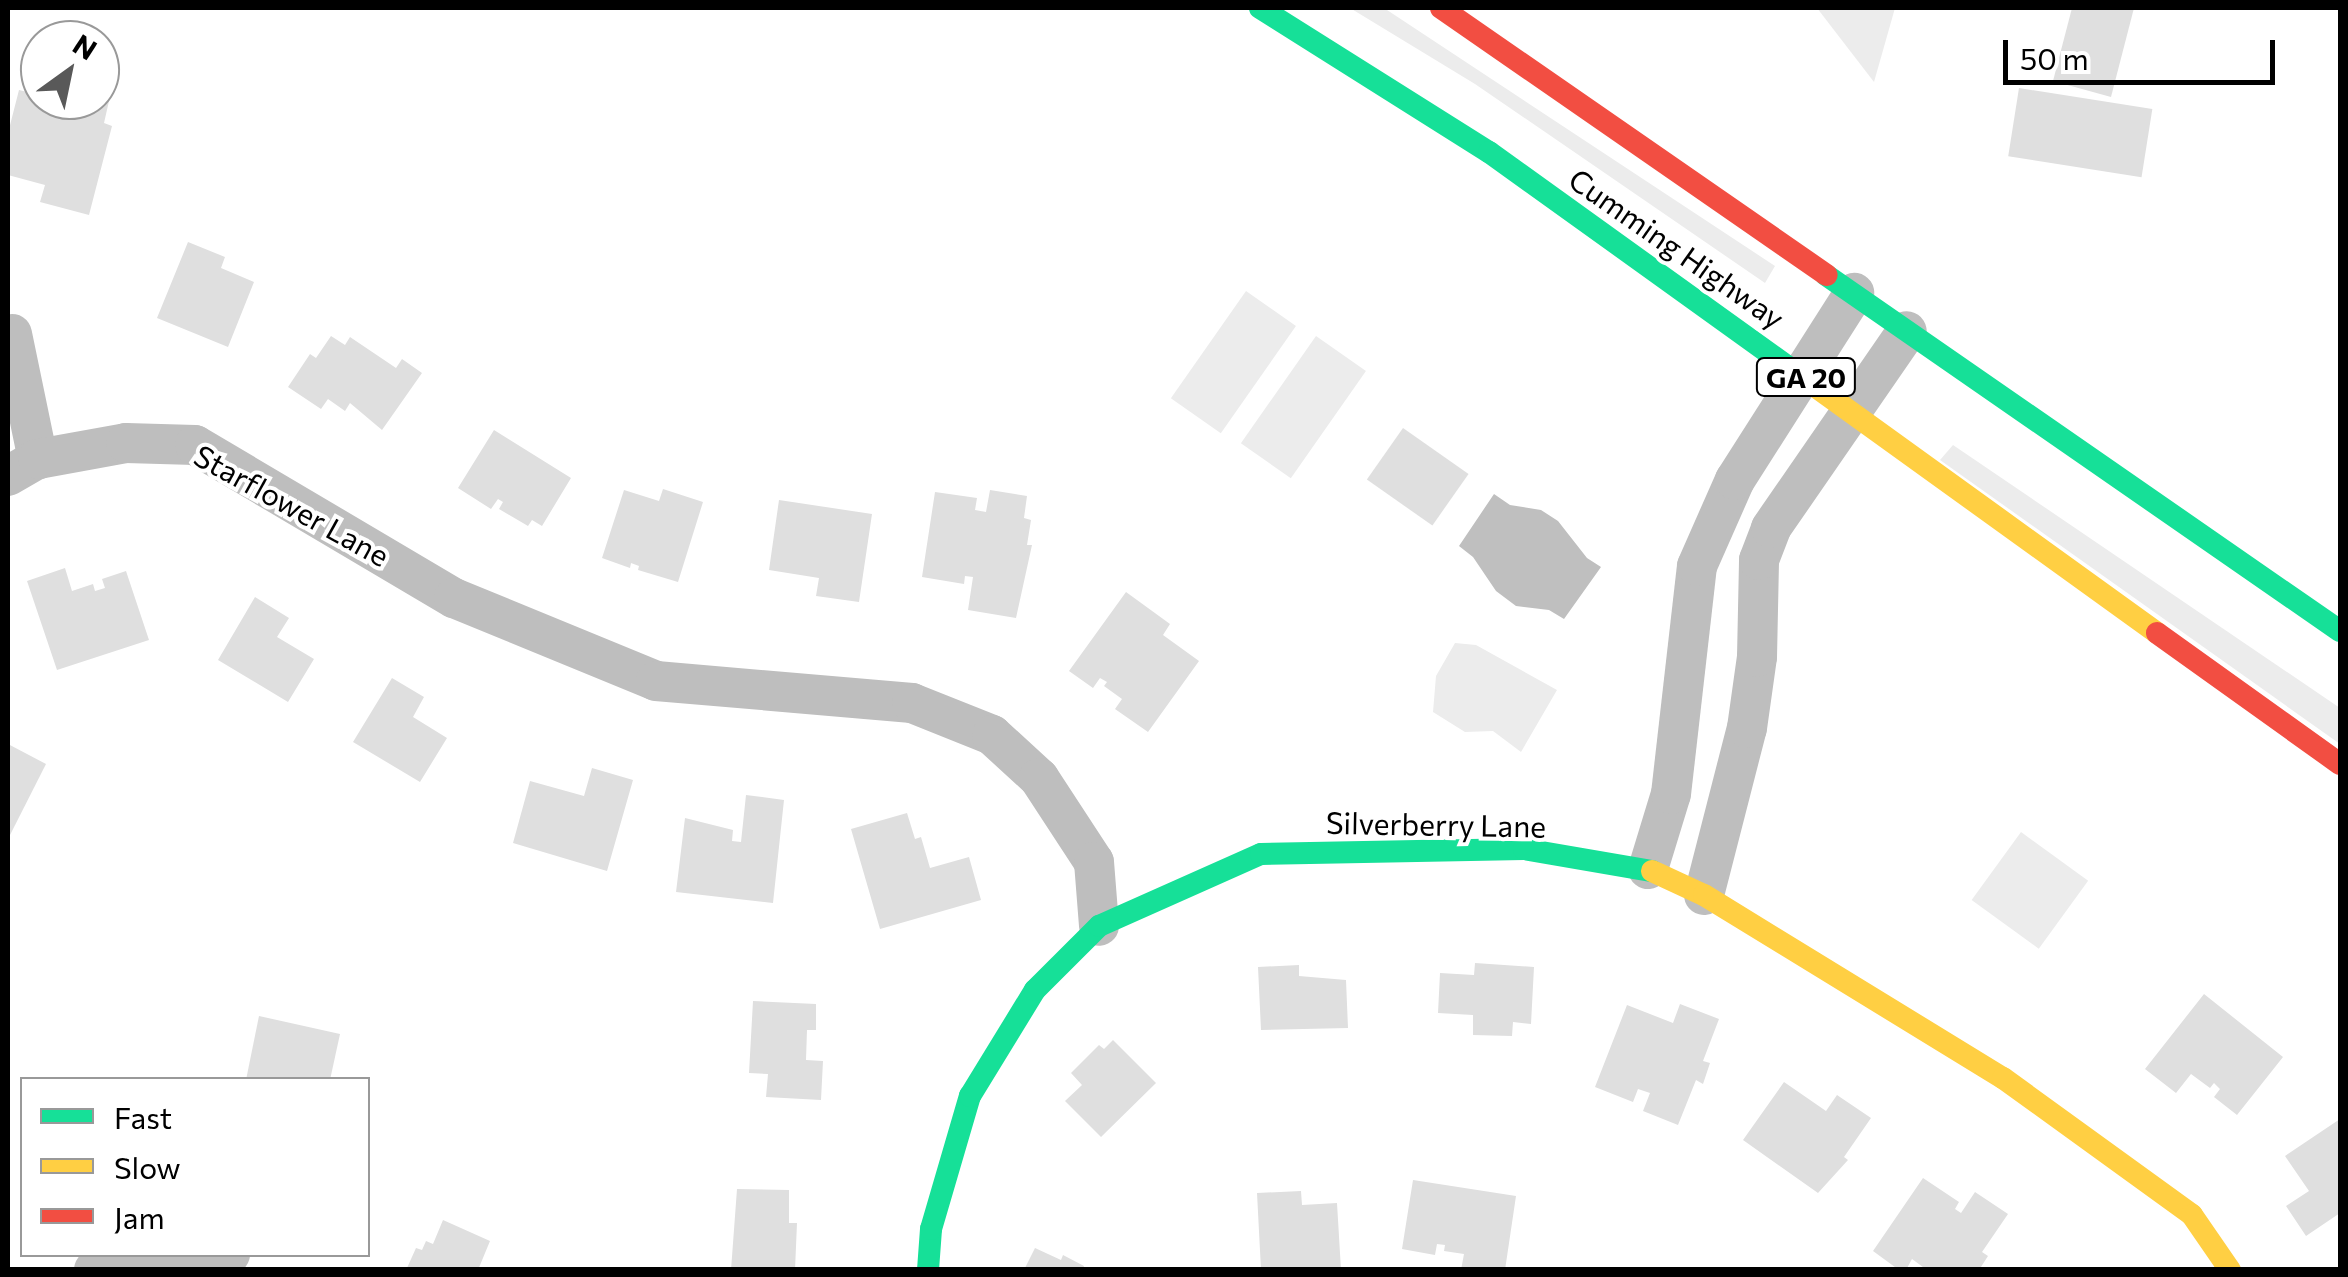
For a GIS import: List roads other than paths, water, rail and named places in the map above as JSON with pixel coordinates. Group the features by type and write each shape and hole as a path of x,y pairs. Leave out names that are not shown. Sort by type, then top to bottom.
{"main road":[{"name":"Cumming Highway","path":"1260,8 1488,152 1802,373 2340,764"},
{"name":"Cumming Highway","path":"1442,8 2097,458 2340,630"},
{"name":"Silverberry Lane","path":"928,1270 931,1230 970,1096 1035,990 1100,926 1261,854 1524,849 1648,870 1704,895 2004,1078 2192,1215 2230,1270"}],"street":[{"path":"1648,870 1670,794 1696,566 1735,480 1854,292"},
{"path":"1704,895 1746,728 1758,619 1759,560 1771,528 1907,331"},
{"path":"12,334 23,467"},
{"name":"Starflower Lane","path":"23,467 126,443 196,444 454,598 656,681 912,703 992,735 1039,778 1094,862 1100,926"},
{"path":"1692,608 1758,619"},
{"path":"94,1270 204,1257"}]}
